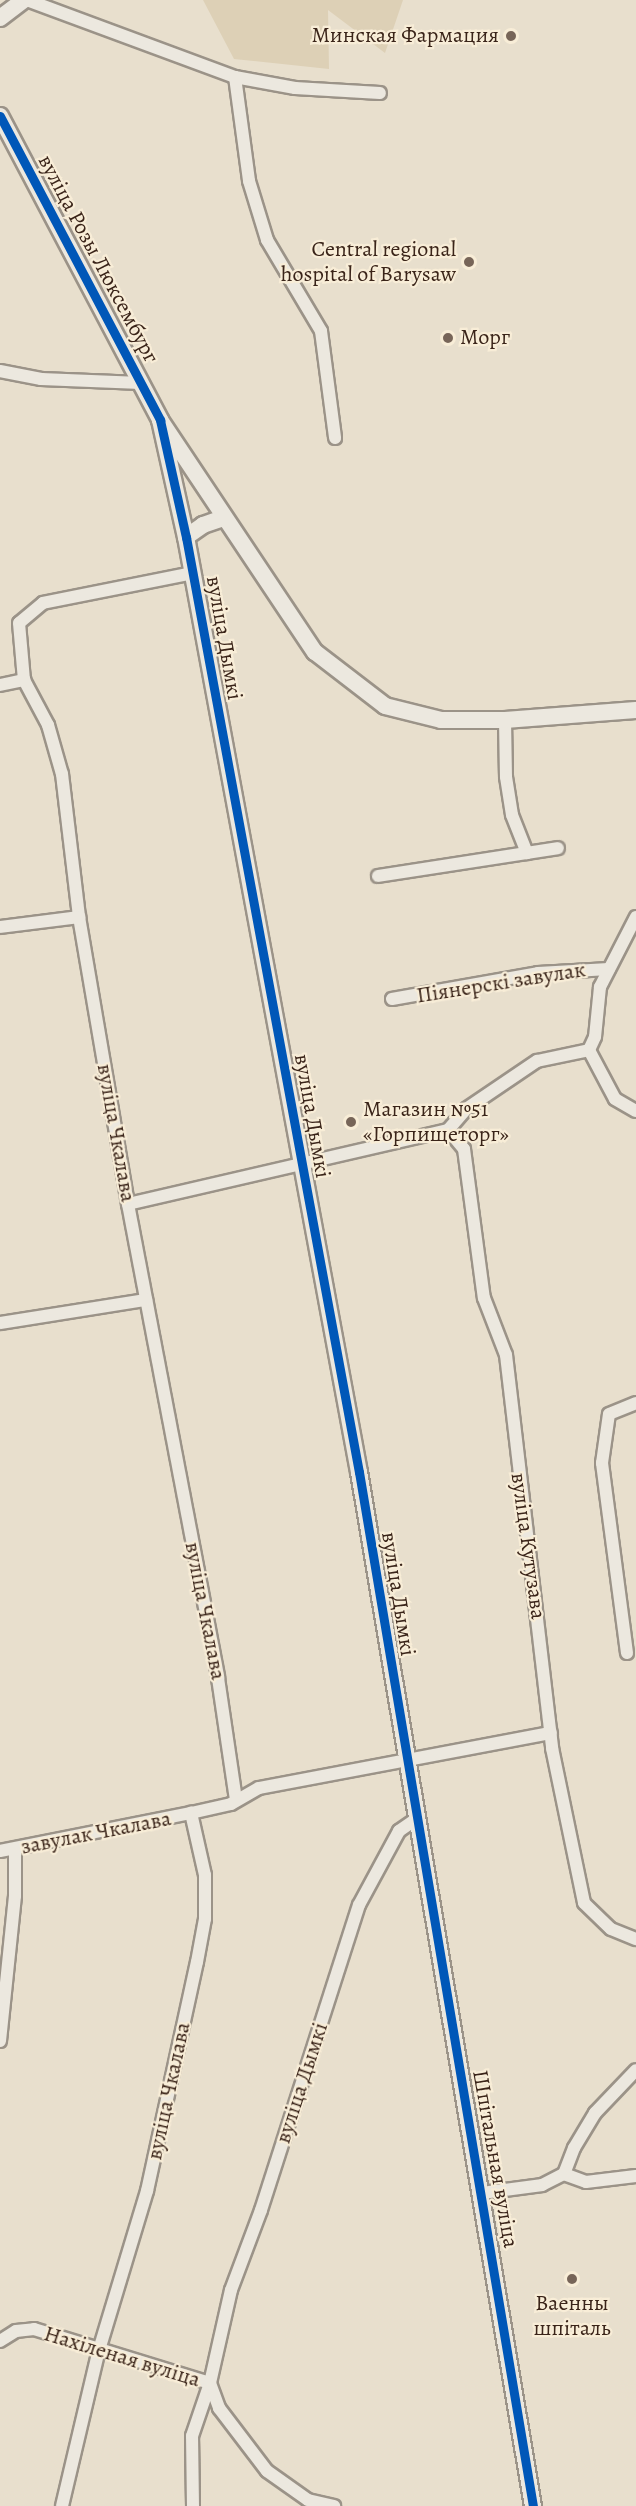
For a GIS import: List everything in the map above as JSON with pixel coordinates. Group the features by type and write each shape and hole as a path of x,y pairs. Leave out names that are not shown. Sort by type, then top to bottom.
{"main road":[{"path":"0,18 25,0"},
{"name":"вуліца Розы Люксембург","path":"0,116 160,420 223,518 315,652 362,691 405,713 441,720 505,720 636,710"},
{"name":"вуліца Дымкі","path":"160,420 193,573 359,1472 415,1820"},
{"path":"186,537 203,525 223,518"},
{"name":"Шпітальная вуліца","path":"415,1820 482,2193 533,2506"}],"street":[{"path":"25,0 235,78 295,88 380,93"},
{"path":"235,78 249,181 267,240 321,331 335,438"},
{"path":"0,371 41,379 141,383"},
{"path":"0,685 24,680 19,623 33,608 193,573"},
{"name":"вуліца Чкалава","path":"24,680 48,725 62,774 79,917 128,1204 218,1678 236,1800"},
{"path":"505,720 506,777 512,815 527,853"},
{"path":"378,876 558,848"},
{"path":"0,927 79,917"},
{"path":"589,1050 595,1037 600,987 636,917"},
{"name":"Піянерскі завулак","path":"392,999 538,973 609,969"},
{"path":"128,1204 448,1130 466,1109 537,1061 589,1050"},
{"path":"589,1050 615,1099 636,1111"},
{"name":"вуліца Кутузава","path":"448,1130 464,1149 484,1298 506,1355 551,1733 584,1904 610,1929 636,1939"},
{"path":"0,1323 146,1300"},
{"path":"627,1653 602,1463 609,1414 636,1403"},
{"path":"191,1813 236,1800 260,1788 551,1733"},
{"name":"вуліца Чкалава","path":"62,2506 99,2350 147,2191 205,1919 205,1875 191,1813"},
{"name":"завулак Чкалава","path":"0,1851 191,1813"},
{"name":"вуліца Дымкі","path":"193,2506 192,2436 210,2383 231,2290 261,2211 359,1905 399,1831 415,1820"},
{"path":"0,2041 15,1896 15,1849"},
{"path":"482,2193 542,2185 564,2174 574,2148 595,2113 636,2070"},
{"path":"564,2174 586,2182 636,2176"},
{"name":"Нахіленая вуліца","path":"0,2341 16,2331 34,2329 210,2383 219,2408 267,2471 308,2500 334,2506"}],"shaded area":[{"path":"203,0 403,0 385,53 328,10 329,69 234,59"}],"cycle path":[{"path":"0,116 160,420 186,537 359,1472 533,2506"}],"place":[{"name":"Минская Фармация","path":"511,36"},
{"name":"Central regional hospital of Barysaw","path":"469,262"},
{"name":"Морг","path":"448,338"},
{"name":"Магазин №51 «Горпищеторг»","path":"351,1122"},
{"name":"Ваенны шпіталь","path":"572,2279"}]}
